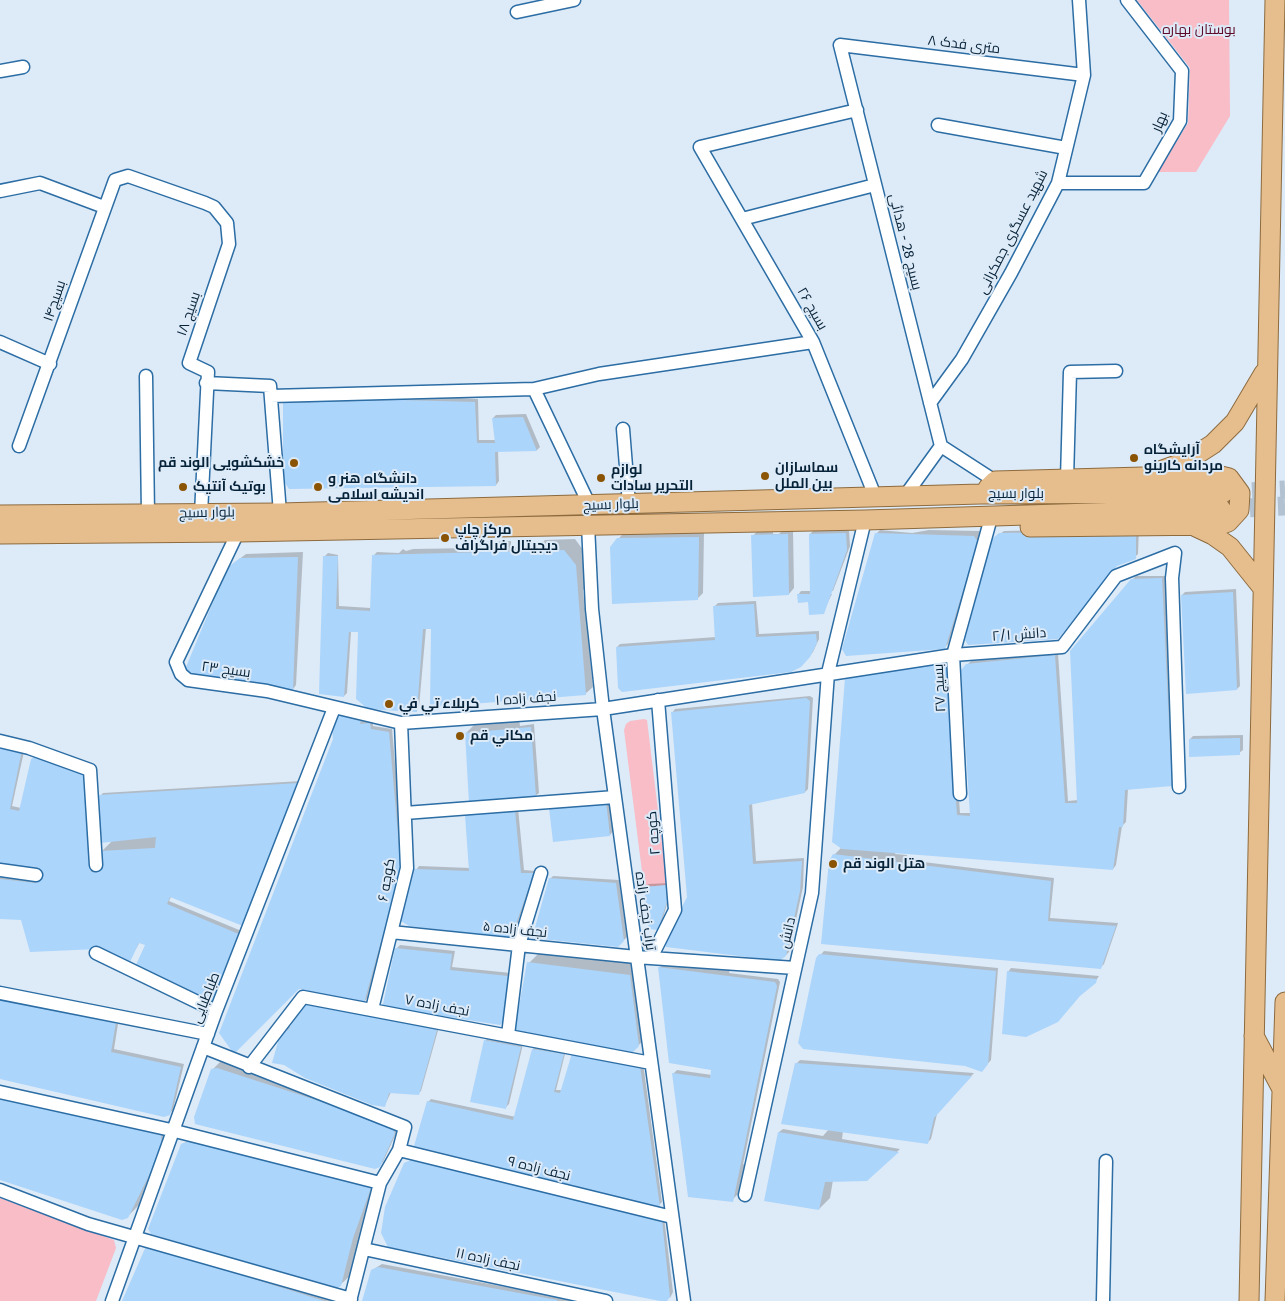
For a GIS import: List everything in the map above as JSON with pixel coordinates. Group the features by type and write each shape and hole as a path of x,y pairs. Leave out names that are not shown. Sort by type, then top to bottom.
{"main road":[{"path":"1249,1301 1275,0"},
{"path":"1145,477 1185,462 1213,444 1235,422 1251,399 1267,368"},
{"path":"984,521 1063,528 1220,524 1234,517 1241,502 1236,485 1229,478 1217,475 1067,479 988,487"},
{"name":"بلوار بسیج","path":"0,514 201,514 590,506 905,496 988,487 1222,501 984,521 865,520 238,532 0,534"},
{"path":"1192,525 1213,534 1230,547 1262,588"},
{"path":"1275,1301 1285,1002"},
{"path":"1253,1032 1283,1092"}],"street":[{"path":"517,12 574,0"},
{"name":"شهید عسگری جمکرانی","path":"930,403 962,359 1011,273 1058,183 1084,75 1079,0"},
{"name":"بهار","path":"1058,183 1144,183 1180,121 1182,71 1127,0"},
{"name":"۸ متری فدک","path":"840,45 1084,75"},
{"name":"بسیج 28 - هدائی","path":"840,45 941,446"},
{"path":"0,71 23,67"},
{"name":"بسیج ۲۶","path":"857,110 700,147 813,342 875,496"},
{"path":"938,125 1066,148"},
{"name":"بسیج۱۴","path":"19,446 50,364 104,207 115,180 128,176"},
{"name":"بسیج ۱۸","path":"128,176 205,203 214,208 227,223 228,244 188,363 207,370 206,383"},
{"path":"0,191 40,183 104,207"},
{"path":"742,219 876,185"},
{"path":"0,342 50,364"},
{"path":"271,396 534,389 599,374 813,342"},
{"path":"1067,479 1070,372 1116,371"},
{"path":"146,376 148,514"},
{"path":"201,514 206,383 270,386 280,512"},
{"path":"534,389 590,506"},
{"path":"623,429 629,504"},
{"path":"905,496 941,446 988,487"},
{"name":"دانش","path":"745,1195 812,893 828,673 865,520"},
{"name":"بسیج ۲۷","path":"960,794 953,655 984,521"},
{"name":"تراب نجف زاده","path":"588,525 592,609 603,709 684,1301"},
{"name":"بسیج ۲۳","path":"238,532 176,666 188,680 267,690 334,708"},
{"name":"دانش ۲/۱","path":"706,694 828,673 953,655 1062,647 1116,576 1175,553 1172,578 1179,787"},
{"name":"نجف زاده ۱","path":"334,708 401,723 603,709 706,694"},
{"name":"کوچه ۲","path":"651,958 675,910 658,700"},
{"name":"طباطبایی","path":"112,1301 202,1048 334,708"},
{"name":"کوچه ۶","path":"372,1009 407,868 401,723"},
{"path":"0,741 29,748 90,770 96,865"},
{"path":"405,813 614,797"},
{"path":"0,870 36,875"},
{"path":"508,1035 520,945 541,873"},
{"name":"نجف زاده ۵","path":"391,932 636,957 796,968"},
{"path":"96,953 216,1011"},
{"path":"0,993 208,1034"},
{"name":"نجف زاده ۷","path":"250,1067 303,997 651,1063"},
{"path":"0,1190 88,1224 351,1300 380,1183 399,1150 405,1126 202,1048"},
{"path":"0,1092 172,1130 380,1183"},
{"name":"نجف زاده ۹","path":"399,1150 672,1217"},
{"path":"1103,1301 1106,1160"},
{"name":"نجف زاده ۱۱","path":"364,1249 606,1301"}],"green space":[{"name":"بوستان بهاره","path":"1137,0 1229,0 1230,116 1196,172 1158,172 1188,123 1190,68"},
{"path":"647,720 667,885 644,887 624,730 626,724 630,721"},
{"path":"0,1198 114,1240 116,1248 96,1301 0,1301"}],"building":[{"path":"400,400 475,402 477,443 495,443 492,418 523,417 537,451 495,452 496,486 289,489 283,480 283,403"},
{"path":"1136,531 1136,559 1117,566 1058,639 968,645 965,640 992,539 999,533"},
{"path":"846,533 847,550 824,614 809,615 808,602 798,603 797,594 810,594 809,534"},
{"path":"875,533 974,536 978,542 945,649 846,656 842,649"},
{"path":"788,534 789,595 753,597 751,535"},
{"path":"699,537 698,600 612,604 610,547 617,538"},
{"path":"564,550 576,565 586,695 433,707 430,704 431,629 423,629 417,712 368,709 356,699 358,632 349,632 344,697 319,694 323,556 338,556 336,609 370,611 372,555"},
{"path":"298,557 293,690 188,674 186,667 227,568 240,558"},
{"path":"1162,578 1172,786 1125,790 1123,827 1119,827 1113,870 842,849 832,842 845,678 946,661 957,815 970,816 961,670 966,664 1055,655 1065,803 1077,803 1070,651 1131,579"},
{"path":"1233,592 1237,690 1186,694 1181,595"},
{"path":"754,604 756,637 816,634 817,643 810,657 801,667 791,672 622,692 618,688 616,647 715,640 713,606"},
{"path":"806,698 810,701 805,793 749,805 753,864 802,861 800,891 786,956 779,961 666,947 664,942 687,897 671,712"},
{"path":"349,714 351,719 361,720 360,724 370,723 371,729 389,732 401,869 364,1003 299,989 234,1054 219,1033 333,739 332,726 339,716"},
{"path":"531,727 536,797 469,803 465,733"},
{"path":"1240,738 1240,755 1189,757 1189,739"},
{"path":"0,745 22,750 10,809 19,811 31,759 38,755 86,772 91,872 100,871 100,851 155,848 156,837 100,843 99,795 299,783 243,926 170,897 167,904 241,935 214,1003 135,967 145,945 139,943 129,964 98,949 30,952 21,920 0,919 0,879 36,883 41,870 0,864"},
{"path":"606,801 610,836 553,842 549,808"},
{"path":"515,811 521,873 534,873 511,938 409,926 401,921 414,869 469,871 465,815"},
{"path":"833,854 1051,881 1048,921 1116,926 1101,969 821,944 829,861"},
{"path":"549,878 616,883 624,941 618,947 532,938"},
{"path":"667,885 669,895 658,930 649,929 644,887"},
{"path":"395,948 452,954 450,970 508,976 504,1021 500,1025 385,1007 383,1004"},
{"path":"819,954 996,971 988,1064 982,1072 965,1066 803,1049 798,1043 816,958"},
{"path":"527,962 630,975 639,1046 632,1053 519,1034 515,1029"},
{"path":"658,967 775,982 777,986 733,1202 688,1197 672,1073 710,1078 711,1070 669,1063"},
{"path":"1007,971 1097,979 1096,983 1080,996 1058,1022 1026,1037 1002,1034"},
{"path":"0,999 116,1022 111,1052 181,1067 170,1115 164,1117 0,1079"},
{"path":"310,1001 437,1030 419,1095 389,1093 385,1107 372,1105 305,1078 284,1065 272,1063 282,1028 288,1030 304,1004"},
{"path":"484,1040 521,1047 506,1109 470,1102"},
{"path":"532,1049 564,1054 554,1092 560,1093 572,1053 640,1066 660,1207 414,1146 427,1101 513,1120"},
{"path":"795,1063 972,1076 934,1118 928,1144 781,1124"},
{"path":"217,1068 390,1124 395,1133 380,1167 375,1169 195,1124 194,1117 211,1069"},
{"path":"0,1098 161,1134 162,1149 128,1218 122,1220 0,1180"},
{"path":"778,1132 899,1152 867,1181 825,1182 819,1210 764,1201"},
{"path":"190,1141 371,1188 353,1238 341,1286 335,1289 151,1234 148,1229 181,1144"},
{"path":"413,1159 662,1220 670,1297 667,1301 660,1301 388,1247 381,1233 385,1207 404,1163"},
{"path":"146,1246 299,1293 324,1301 122,1301"},
{"path":"378,1267 557,1301 362,1301 371,1270"}],"tunnel":[{"path":"1224,493 1285,490"},
{"path":"1222,509 1285,506"}],"place":[{"name":"آرایشگاه مردانه کارینو","path":"1134,458"},
{"name":"خشکشویی الوند قم","path":"294,463"},
{"name":"سماسازان بین الملل","path":"765,476"},
{"name":"لوازم التحریر سادات","path":"601,478"},
{"name":"بوتیک آنتیک","path":"183,487"},
{"name":"دانشگاه هنر و اندیشه اسلامی","path":"318,487"},
{"name":"مرکز چاپ دیجیتال فراگراف","path":"445,538"},
{"name":"كربلاء تي في","path":"389,704"},
{"name":"مكاني قم","path":"460,736"},
{"name":"هتل الوند قم","path":"833,864"}]}
